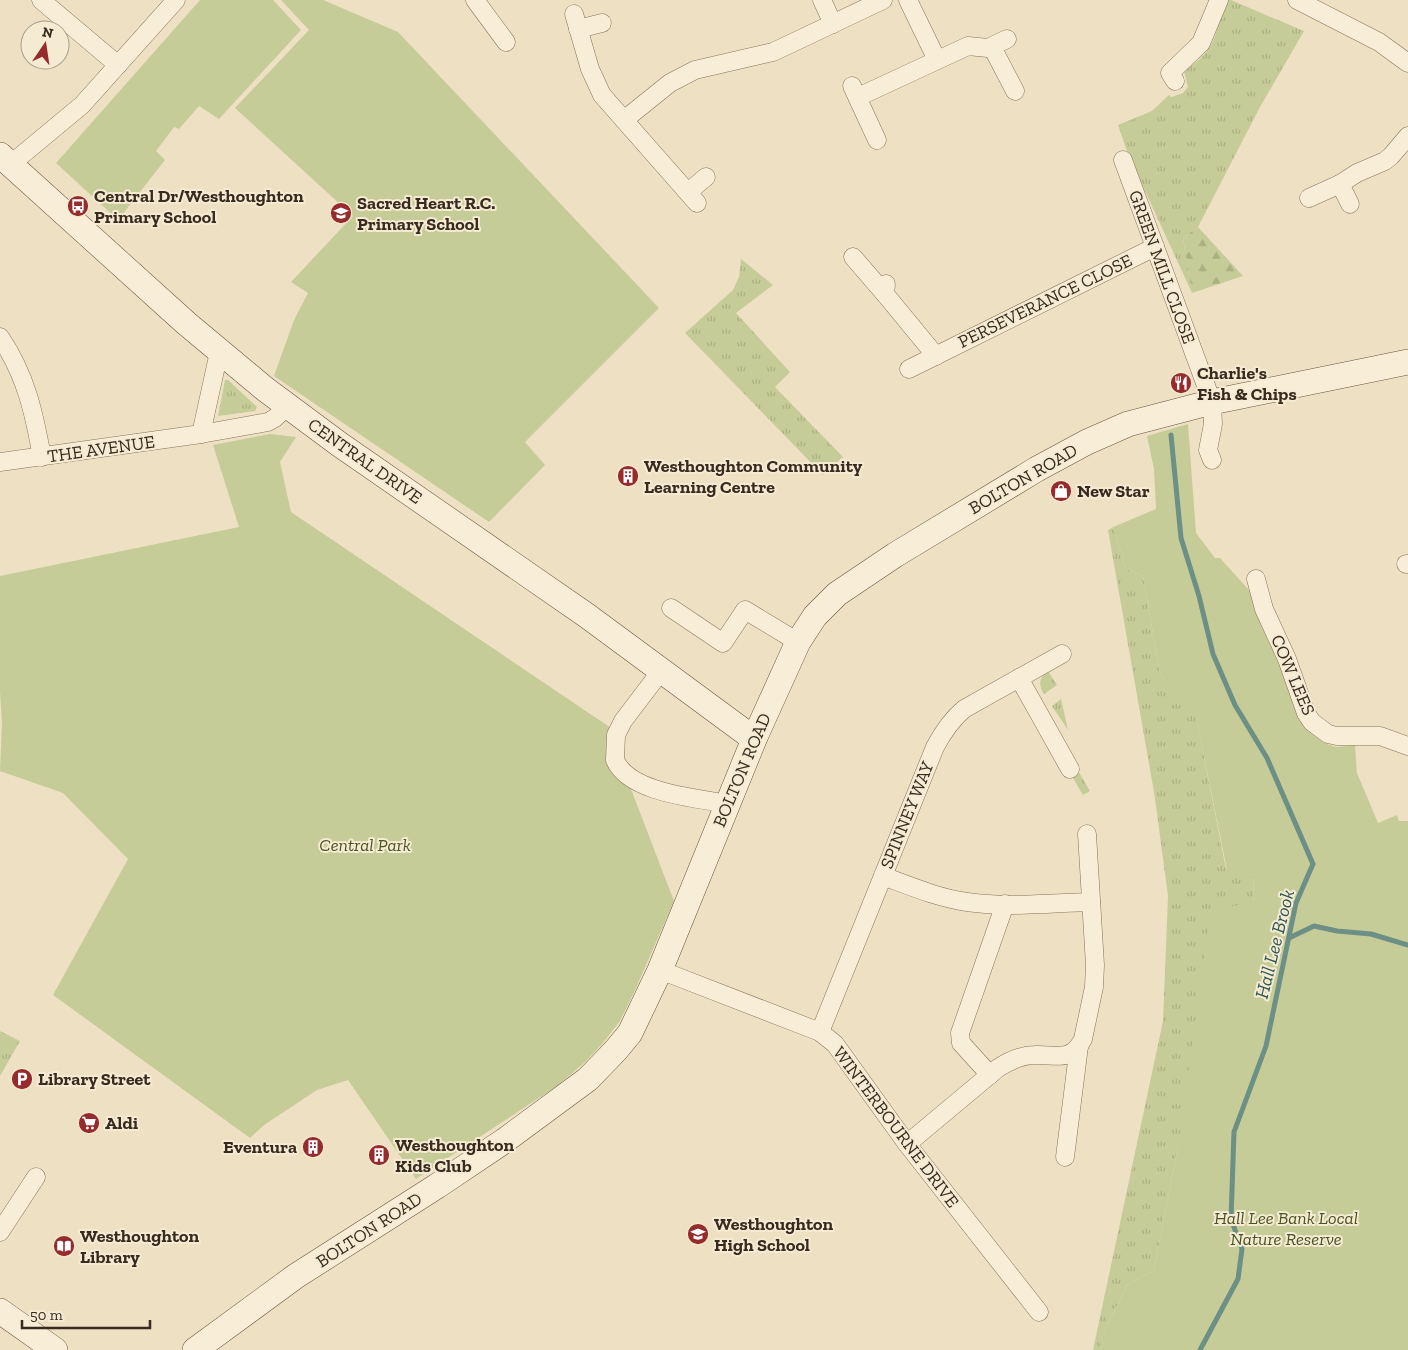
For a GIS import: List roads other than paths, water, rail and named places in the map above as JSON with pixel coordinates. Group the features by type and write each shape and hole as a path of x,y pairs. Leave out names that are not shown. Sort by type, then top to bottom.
{"main road":[{"name":"CENTRAL DRIVE","path":"5,159 219,352 265,389 339,444 586,615 746,733 755,737"},
{"name":"BOLTON ROAD","path":"195,1350 296,1276 445,1181 504,1140 588,1079 603,1065 630,1033 660,970 755,737 798,642 815,616 853,582 1037,469 1087,442 1128,424 1212,402 1408,362"},
{"path":"0,1311 55,1350"}],"street":[{"path":"42,0 118,65"},
{"path":"5,159 82,105 176,0"},
{"path":"475,0 495,17 506,42"},
{"path":"822,0 833,24"},
{"path":"624,120 670,83 695,70 773,52 883,0"},
{"path":"908,0 937,60"},
{"path":"1175,81 1170,73 1201,44 1219,0"},
{"path":"1296,0 1379,42 1408,63"},
{"path":"602,23 576,22 585,55 602,95 693,198 706,177"},
{"path":"877,140 855,91 937,60 968,46 983,48 999,43 1016,91"},
{"path":"1309,198 1385,161 1408,136"},
{"name":"GREEN MILL CLOSE","path":"1123,160 1212,402 1213,424 1206,454"},
{"path":"1340,184 1350,204"},
{"name":"PERSEVERANCE CLOSE","path":"909,369 1155,247"},
{"name":"PERSEVERANCE CLOSE","path":"853,258 885,289 936,356"},
{"path":"0,337 13,358 31,401 42,457"},
{"path":"201,434 219,352"},
{"name":"THE AVENUE","path":"0,462 201,434 268,422 288,406"},
{"name":"COW LEES","path":"1262,584 1264,609 1287,659 1300,699 1312,722 1328,734 1337,736 1380,736 1408,746"},
{"path":"671,608 723,643 745,610 798,642"},
{"name":"SPINNEY WAY","path":"820,1032 935,747 942,734 952,720 964,709 1062,654"},
{"path":"661,671 624,721 616,735 615,760 631,779 668,793 728,804"},
{"path":"1019,678 1070,769"},
{"path":"907,1144 990,1075 1009,1062 1034,1055 1067,1055 1079,1046 1083,1040 1094,987 1095,965 1087,834"},
{"path":"883,876 932,894 958,900 1005,904 1091,902"},
{"path":"990,1075 961,1043 960,1033 1005,904"},
{"name":"WINTERBOURNE DRIVE","path":"660,970 820,1032 835,1044 907,1144 1039,1312"},
{"path":"1065,1157 1079,1046"},
{"path":"0,1232 36,1177"}],"waterway":[{"name":"Hall Lee Brook","path":"1171,435 1181,538 1199,596 1213,654 1235,705 1267,758 1313,864 1296,903 1266,1046 1234,1132 1231,1219 1242,1249 1238,1279 1200,1350"},
{"path":"1289,938 1314,926 1337,931 1371,934 1408,945"}],"place":[{"name":"Central Dr/Westhoughton Primary School","path":"78,206"},
{"name":"Sacred Heart R.C. Primary School","path":"341,213"},
{"name":"Charlie's Fish & Chips","path":"1181,383"},
{"name":"Westhoughton Community Learning Centre","path":"628,476"},
{"name":"New Star","path":"1061,491"},
{"name":"Library Street","path":"22,1079"},
{"name":"Aldi","path":"89,1123"},
{"name":"Eventura","path":"313,1147"},
{"name":"Westhoughton Kids Club","path":"379,1155"},
{"name":"Westhoughton High School","path":"698,1234"},
{"name":"Westhoughton Library","path":"64,1246"}],"park label":[{"name":"Central Park","path":"365,845"},
{"name":"Hall Lee Bank Local Nature Reserve","path":"1286,1228"}]}
